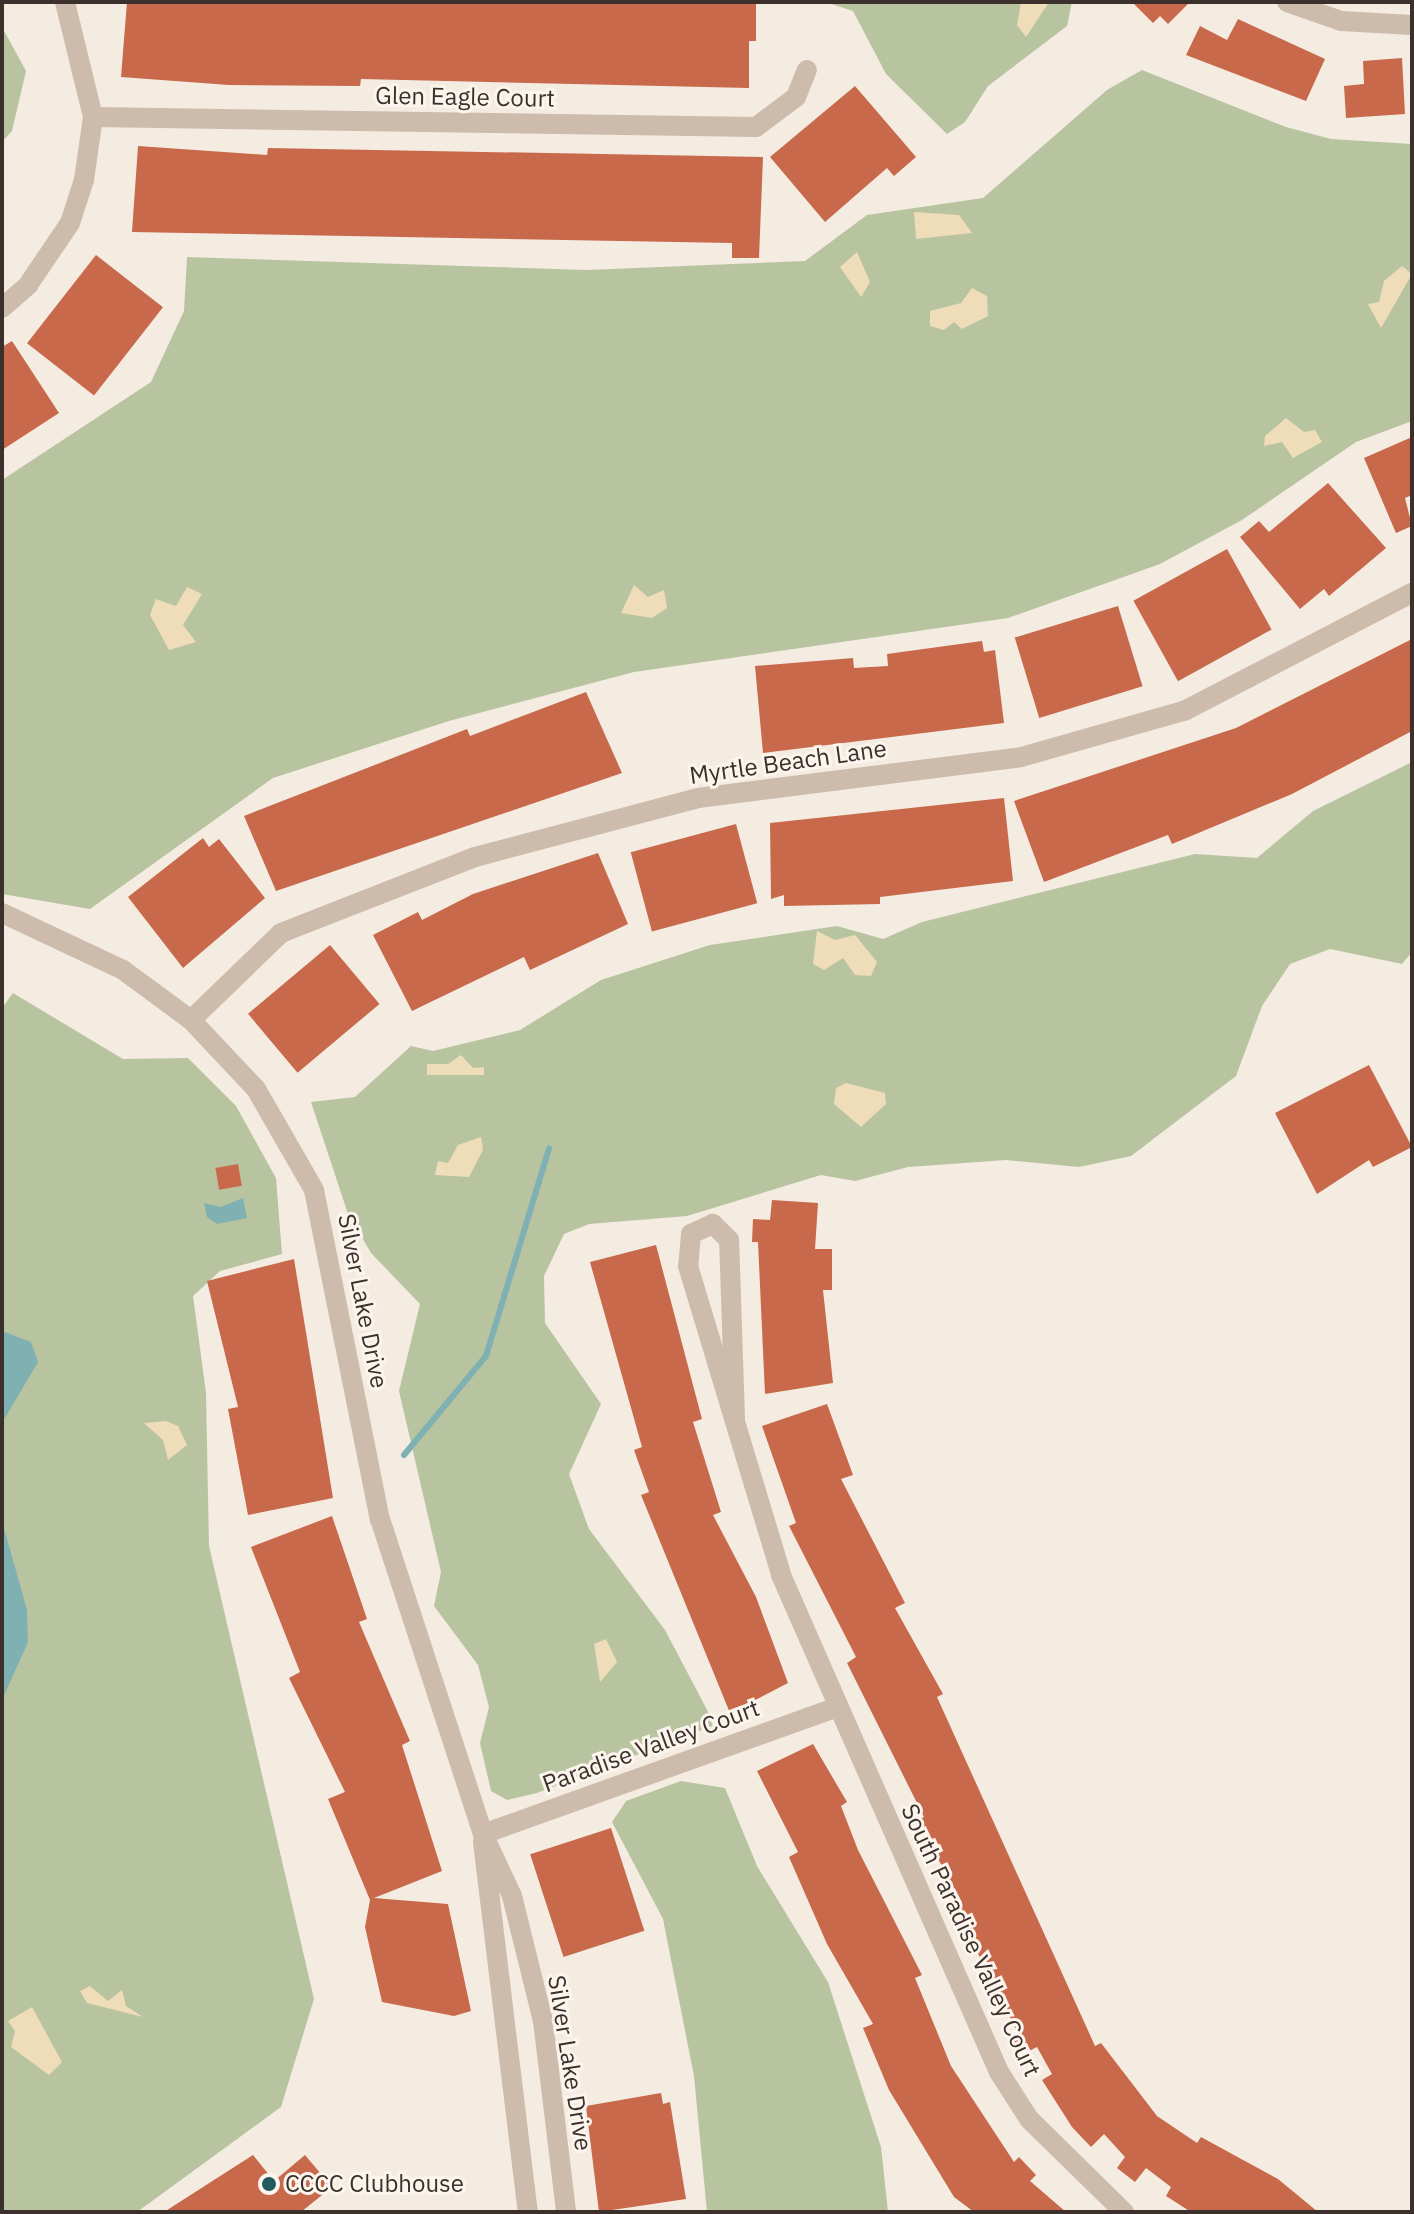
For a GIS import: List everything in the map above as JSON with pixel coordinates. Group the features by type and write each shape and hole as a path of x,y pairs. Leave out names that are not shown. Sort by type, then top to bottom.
{"street":[{"path":"2,308 28,285 70,223 93,117 65,2"},
{"path":"1287,2 1341,21 1412,25"},
{"name":"Glen Eagle Court","path":"93,117 756,127 796,97 807,70"},
{"name":"Myrtle Beach Lane","path":"191,1020 281,933 475,857 698,798 1021,757 1169,715 1412,593"},
{"name":"Silver Lake Drive","path":"2,913 123,970 191,1020 256,1089 314,1190 380,1519 483,1834 512,1896 543,2021 566,2212"},
{"path":"713,1224 729,1240 735,1418 686,1247 691,1234 713,1224"},
{"name":"South Paradise Valley Court","path":"735,1418 781,1575 999,2072 1029,2119 1123,2211"},
{"name":"Paradise Valley Court","path":"483,1834 837,1707"},
{"name":"Silver Lake Drive","path":"483,1834 485,1901 511,2030 528,2212"}],"green space":[{"path":"825,2 1072,2 1067,26 988,86 965,122 947,134 886,74 853,11"},
{"path":"2,27 26,71 12,131 2,142"},
{"path":"1142,70 1286,127 1331,139 1412,144 1412,421 1356,442 1242,520 1160,564 1008,618 634,672 449,721 273,778 90,909 2,894 2,480 151,382 184,311 187,257 587,270 805,261 867,215 983,198 1107,90"},
{"path":"1412,762 1412,952 1402,964 1330,949 1290,964 1262,1006 1236,1076 1131,1156 1079,1167 1006,1160 908,1167 855,1181 821,1175 687,1216 589,1224 564,1234 544,1276 545,1323 601,1404 569,1474 589,1529 665,1630 715,1725 537,1793 507,1800 491,1791 480,1743 489,1707 478,1665 434,1606 441,1572 399,1391 420,1304 371,1253 348,1214 311,1102 355,1097 411,1046 433,1051 520,1030 601,980 710,945 837,926 883,939 922,922 1195,854 1257,858 1313,811"},
{"path":"13,993 123,1059 188,1058 236,1106 276,1178 282,1254 220,1271 193,1296 206,1393 209,1546 314,1999 281,2107 137,2212 2,2212 2,1008"},
{"path":"681,1781 725,1788 757,1866 828,1982 881,2147 888,2212 707,2212 694,2076 663,1919 612,1822 626,1801"}],"sand":[{"path":"1021,2 1049,2 1026,37 1017,25"},
{"path":"914,212 959,215 972,233 916,239"},
{"path":"857,252 870,282 861,297 840,267"},
{"path":"1402,266 1412,274 1381,328 1368,304 1379,302 1384,281"},
{"path":"972,288 987,296 988,316 962,329 954,322 944,330 930,326 930,311 961,303"},
{"path":"1286,418 1304,432 1315,430 1322,442 1293,458 1282,442 1264,446 1265,436"},
{"path":"634,585 648,597 664,590 667,608 652,618 621,613"},
{"path":"187,587 202,594 183,625 196,642 169,650 150,615 156,599 176,606"},
{"path":"817,931 835,940 855,935 877,962 871,976 855,975 843,958 824,970 813,964"},
{"path":"461,1055 473,1068 484,1067 484,1075 427,1075 427,1064 448,1064"},
{"path":"846,1083 885,1093 886,1104 861,1127 834,1104 836,1088"},
{"path":"481,1137 483,1150 469,1177 435,1175 438,1161 448,1163 458,1145"},
{"path":"166,1421 178,1426 187,1445 168,1460 163,1440 144,1423"},
{"path":"606,1639 617,1662 600,1682 594,1644"},
{"path":"90,1986 108,2001 122,1990 126,2006 143,2017 87,2003 80,1991"},
{"path":"32,2007 62,2062 49,2075 11,2047 15,2031 8,2021"}],"water":[{"path":"243,1198 247,1218 217,1224 207,1217 204,1203 221,1207"},
{"path":"2,1331 31,1342 38,1362 2,1423"},
{"path":"2,1521 27,1610 28,1642 2,1700"}],"building":[{"path":"127,2 756,2 756,41 749,41 749,88 361,79 360,86 229,85 121,77"},
{"path":"1132,2 1190,2 1168,24 1160,16 1153,23"},
{"path":"1238,19 1325,59 1306,101 1186,55 1200,26 1227,40"},
{"path":"1402,58 1405,114 1346,118 1344,86 1364,84 1363,61"},
{"path":"855,86 916,157 894,176 887,168 825,222 770,157"},
{"path":"138,146 267,155 268,148 763,157 759,258 732,258 732,243 132,232"},
{"path":"96,255 163,307 94,396 27,343"},
{"path":"12,341 59,413 2,450 2,347"},
{"path":"1412,437 1412,495 1405,498 1412,526 1396,533 1364,458"},
{"path":"1328,483 1386,548 1329,596 1324,589 1300,609 1240,537 1259,521 1269,532"},
{"path":"1227,549 1272,629 1178,681 1133,601"},
{"path":"1118,606 1143,686 1039,718 1015,638"},
{"path":"1412,639 1412,731 1292,794 1172,844 1168,835 1044,882 1014,801 1236,728"},
{"path":"982,641 984,652 995,650 1004,723 763,753 755,666 853,658 854,668 888,666 887,654"},
{"path":"586,692 622,773 276,891 244,816 467,729 470,736"},
{"path":"1004,798 1013,881 880,897 880,904 784,906 784,895 771,899 770,823"},
{"path":"736,824 757,903 652,931 631,852"},
{"path":"203,838 209,847 219,839 265,898 183,968 128,897"},
{"path":"598,853 628,924 530,970 524,957 412,1011 373,935 418,912 422,920 473,894"},
{"path":"330,945 379,1004 298,1073 248,1014"},
{"path":"1369,1065 1412,1147 1373,1167 1369,1160 1317,1194 1275,1113"},
{"path":"238,1164 242,1186 219,1190 215,1168"},
{"path":"772,1200 818,1203 815,1249 832,1249 832,1290 823,1290 833,1383 765,1394 758,1242 752,1242 753,1219 770,1220"},
{"path":"656,1245 702,1419 693,1422 721,1512 713,1515 756,1597 788,1683 730,1713 641,1495 649,1492 634,1450 642,1447 590,1262"},
{"path":"294,1259 333,1498 248,1515 228,1409 238,1407 207,1281"},
{"path":"827,1404 853,1475 841,1479 905,1603 895,1608 943,1694 937,1697 1095,2046 1101,2043 1157,2116 1197,2143 1201,2137 1278,2179 1318,2212 1191,2212 1166,2196 1171,2187 1146,2168 1135,2182 1117,2168 1125,2157 1104,2134 1091,2147 1072,2127 1042,2080 1052,2074 1037,2047 1021,2055 1011,2036 1018,2033 954,1906 962,1902 917,1821 924,1817 847,1663 856,1657 789,1526 796,1523 762,1426"},
{"path":"332,1516 367,1619 359,1622 410,1741 402,1745 442,1871 374,1898 448,1904 471,2011 454,2016 382,2002 365,1927 370,1900 328,1799 345,1792 289,1678 300,1672 251,1547"},
{"path":"813,1744 847,1802 841,1806 858,1850 922,1975 915,1978 951,2066 1014,2162 1019,2157 1036,2175 1030,2181 1066,2212 974,2212 954,2197 889,2090 863,2028 873,2024 827,1944 789,1857 798,1852 757,1771"},
{"path":"611,1828 644,1931 564,1957 530,1854"},
{"path":"661,2093 663,2104 670,2102 686,2199 599,2212 586,2106"},
{"name":"CCCC Clubhouse","path":"253,2155 274,2181 305,2155 332,2187 301,2212 164,2212"}],"waterway":[{"path":"404,1455 486,1356 549,1148"}],"place":[{"name":"CCCC Clubhouse","path":"269,2184"}]}
